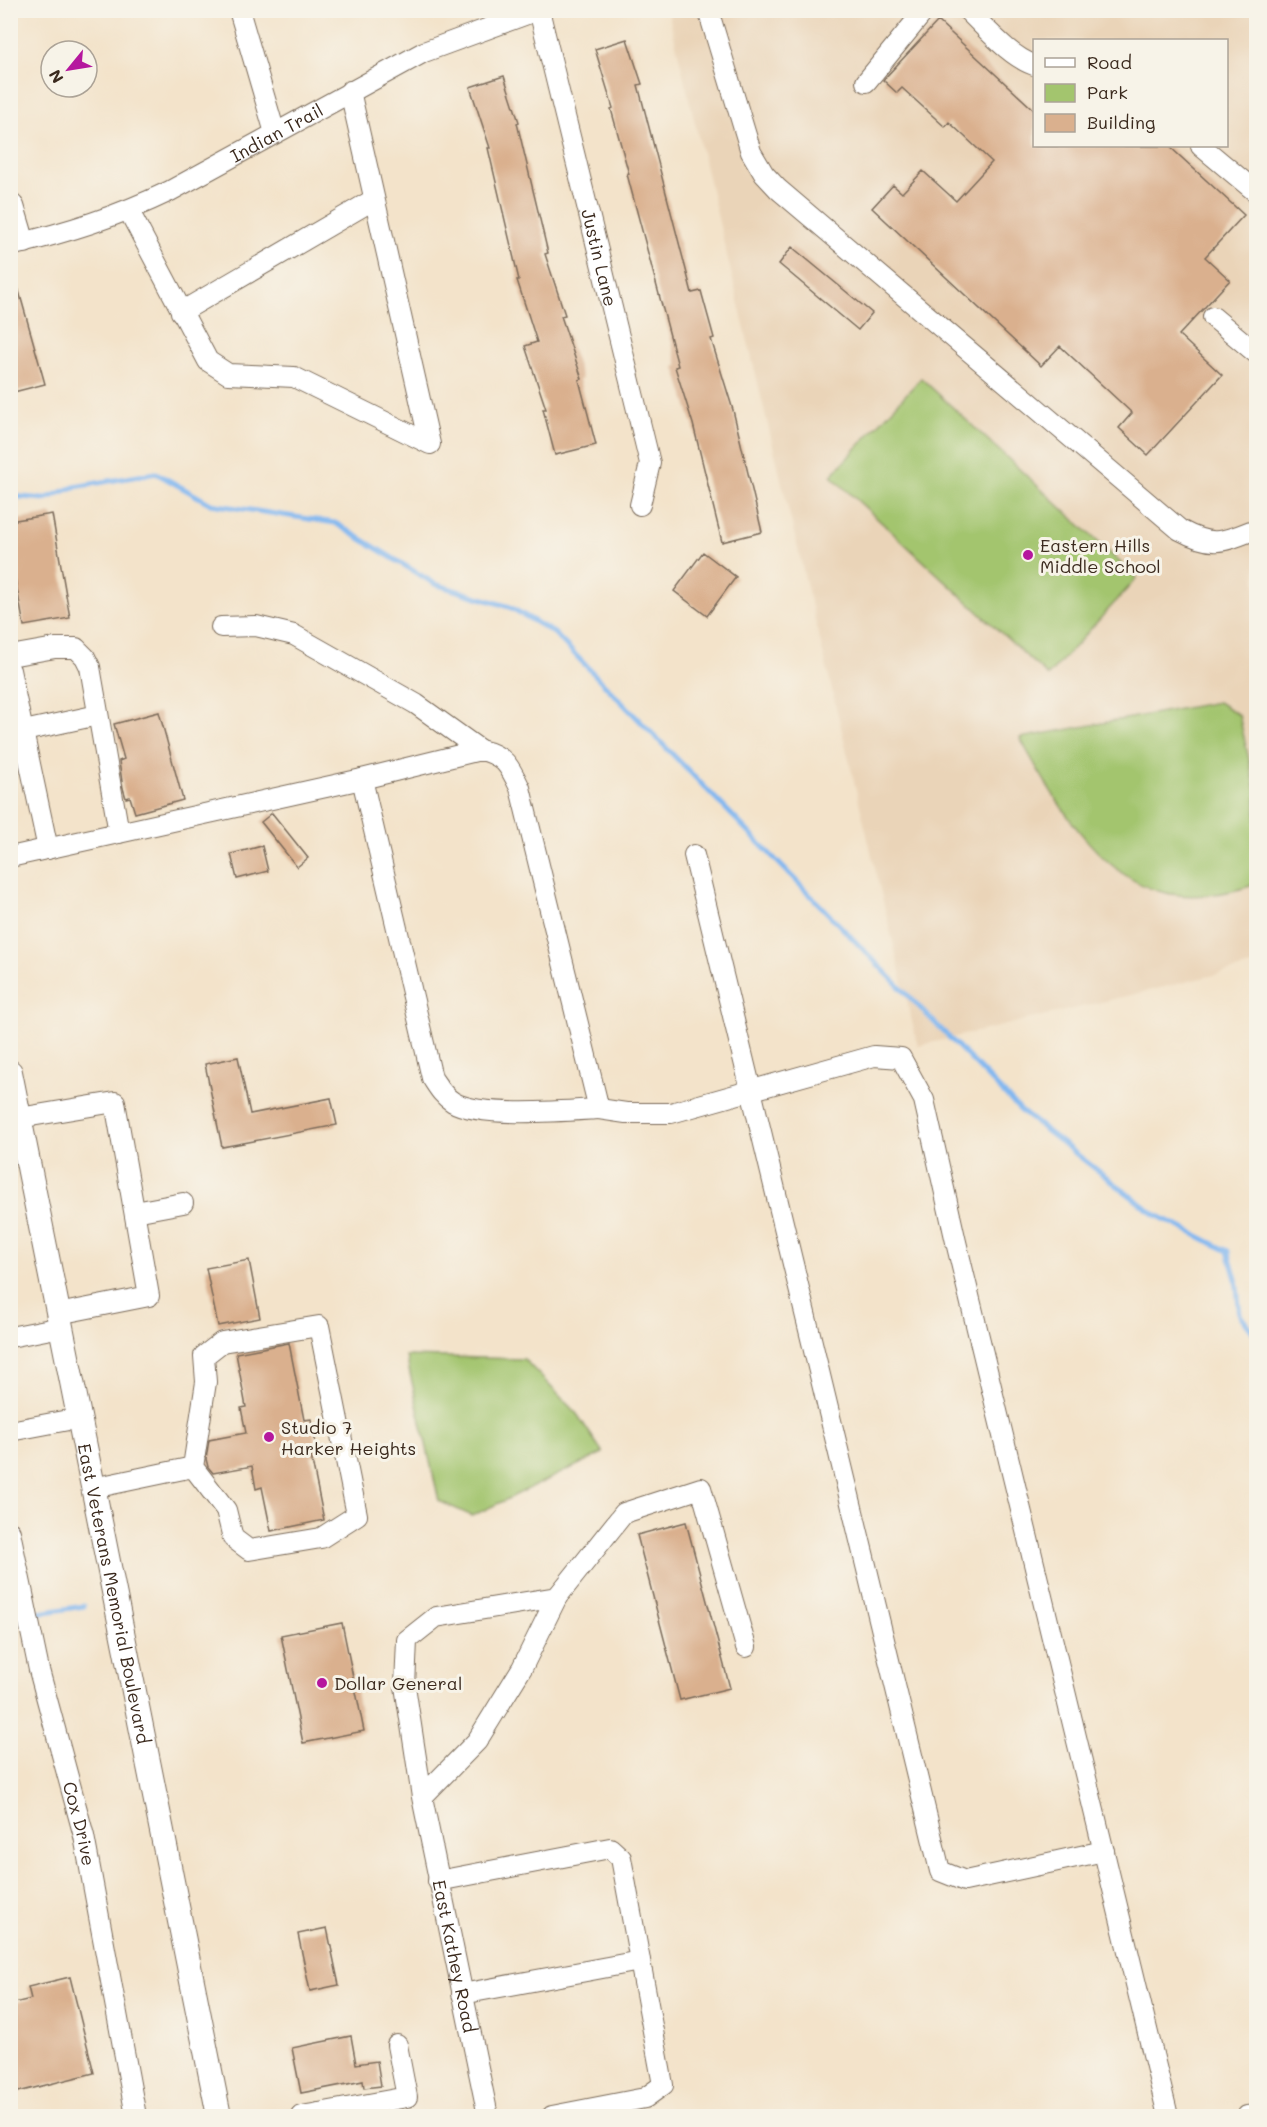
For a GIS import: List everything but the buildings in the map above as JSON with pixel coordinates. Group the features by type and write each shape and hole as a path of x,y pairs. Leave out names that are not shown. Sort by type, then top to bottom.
{"main road":[{"name":"East Veterans Memorial Boulevard","path":"10,1072 17,1128 60,1320 219,2116"}],"street":[{"path":"239,10 275,133"},
{"name":"Indian Trail","path":"18,245 81,228 129,211 424,52 539,10"},
{"name":"Justin Lane","path":"539,10 650,463 639,506"},
{"path":"708,10 751,152 764,174 778,189 1180,530 1198,540 1214,542 1257,529"},
{"path":"866,82 925,10"},
{"path":"967,10 1012,51 1033,64"},
{"path":"129,211 208,361 228,374 294,377 430,444 350,91"},
{"path":"1202,147 1257,192"},
{"path":"182,312 374,200"},
{"path":"10,202 14,206 18,245"},
{"path":"1213,317 1257,353"},
{"path":"221,627 256,626 294,635 416,704 480,750 490,752 508,764 520,788 599,1109"},
{"path":"10,656 55,648 76,648 85,657 90,667 119,833"},
{"path":"10,670 17,733 48,849"},
{"path":"17,733 98,715"},
{"path":"10,858 362,779 480,750"},
{"path":"362,779 432,1078 441,1092 458,1104 478,1110 534,1112 599,1109 626,1113 671,1113 874,1056 901,1058 924,1100 959,1254 1168,2116"},
{"path":"694,855 753,1090 940,1871 965,1881 1104,1851"},
{"path":"10,1337 60,1320 149,1296 115,1102 17,1128"},
{"path":"135,1212 183,1203"},
{"path":"320,1326 357,1515 321,1538 249,1550 233,1538 226,1510 193,1467 206,1382 204,1356 222,1342 320,1326"},
{"path":"10,1431 79,1418"},
{"path":"93,1488 193,1467"},
{"path":"422,1797 477,1741 522,1668 557,1597 624,1513 701,1488 746,1647"},
{"name":"Cox Drive","path":"10,1532 39,1670 84,1836 136,2116"},
{"name":"East Kathey Road","path":"488,2116 422,1797 405,1686 407,1640 436,1617 557,1597"},
{"path":"438,1881 610,1848 621,1858 663,2085 645,2098 552,2116"},
{"path":"462,1994 640,1960"},
{"path":"313,2115 407,2097 397,2045"},
{"path":"1247,2116 1257,2115"}],"shaded area":[{"name":"Eastern Hills Middle School","path":"668,11 1256,11 1256,965 918,1046"}],"green space":[{"path":"921,378 1137,578 1048,676 831,476"},
{"path":"1218,702 1239,715 1256,791 1256,884 1234,891 1198,896 1162,892 1138,883 1117,869 1096,851 1078,830 1061,807 1020,738"},
{"path":"406,1356 524,1359 577,1414 603,1453 472,1516 439,1501"}],"waterway":[{"path":"10,496 45,499 74,487 156,473 211,504 335,523 435,584 510,607 554,633 1022,1112 1154,1214 1228,1251 1236,1279 1240,1315 1256,1336"},
{"path":"32,1614 84,1606"},
{"path":"10,1618 23,1616"}],"place":[{"name":"Eastern Hills Middle School","path":"1028,555"},
{"name":"Studio 7 Harker Heights","path":"269,1437"},
{"name":"Dollar General","path":"322,1683"}]}
